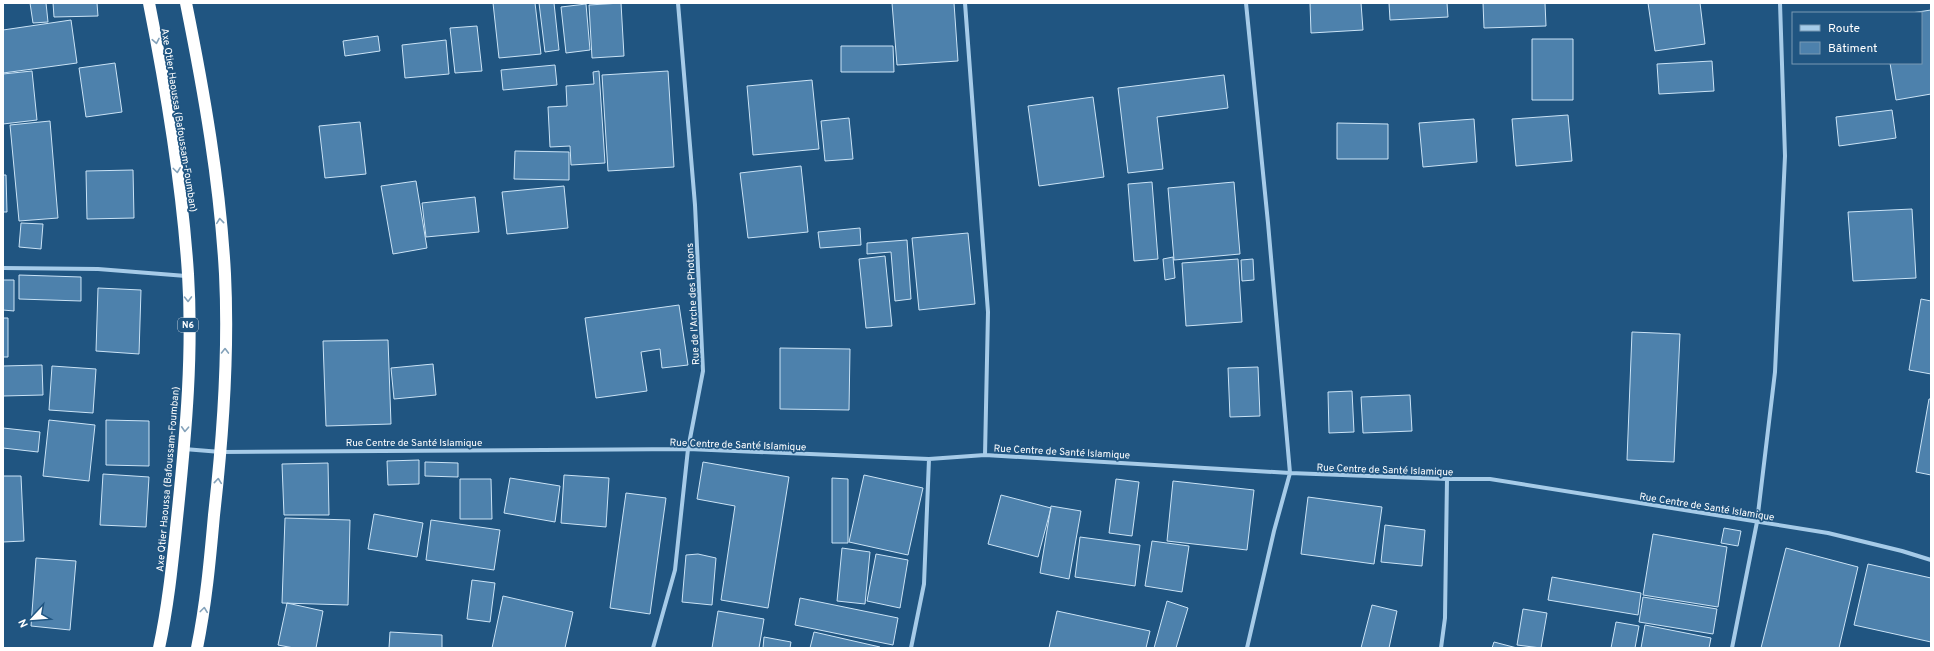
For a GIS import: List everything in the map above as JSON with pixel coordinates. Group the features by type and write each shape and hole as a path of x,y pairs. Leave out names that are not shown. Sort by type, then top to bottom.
{"highway":[{"name":"Axe Qtier Haoussa (Bafoussam-Foumban)","path":"149,3 162,70 173,140 184,222 188,276 188,379 184,449 168,608 159,648"},
{"path":"186,3 198,63 209,134 220,218 224,266 225,358 221,452 204,614 197,648"}],"street":[{"name":"Rue de l'Arche des Photons","path":"653,648 675,570 688,449 703,371 695,205 678,3"},
{"path":"965,3 988,312 985,455"},
{"path":"1246,3 1268,223 1290,473 1274,531 1247,648"},
{"path":"1732,648 1757,522 1775,372 1785,156 1780,3"},
{"path":"3,268 98,269 188,276"},
{"name":"Rue Centre de Santé Islamique","path":"184,449 221,452 688,449 930,459 985,455 1290,473 1447,479 1490,479 1828,533 1902,551 1931,560"},
{"path":"911,648 924,584 930,459"},
{"path":"1441,648 1445,618 1447,479"}],"building":[{"path":"30,3 46,3 48,22 33,23"},
{"path":"53,3 97,3 98,16 54,17"},
{"path":"493,3 535,3 541,54 499,58"},
{"path":"539,3 554,3 559,50 545,52"},
{"path":"621,3 624,56 592,58 589,5"},
{"path":"892,3 954,3 958,61 897,65"},
{"path":"1310,3 1361,3 1363,30 1311,33"},
{"path":"1389,3 1447,3 1448,17 1390,20"},
{"path":"1483,3 1545,3 1546,26 1484,28"},
{"path":"1648,3 1700,3 1705,44 1655,51"},
{"path":"586,4 590,50 566,53 561,7"},
{"path":"1931,10 1931,94 1896,100 1890,64 1922,64 1922,12 1918,12"},
{"path":"71,20 77,63 3,73 3,30"},
{"path":"477,26 482,71 455,73 450,28"},
{"path":"378,36 380,51 345,56 343,41"},
{"path":"1532,39 1573,39 1573,100 1532,100"},
{"path":"446,40 449,74 405,78 402,45"},
{"path":"841,46 893,46 894,72 841,72"},
{"path":"1712,61 1714,91 1659,94 1657,64"},
{"path":"115,63 122,112 86,117 79,68"},
{"path":"555,65 557,85 503,90 501,70"},
{"path":"32,71 37,120 3,124 3,74"},
{"path":"599,71 605,163 571,165 570,146 550,147 548,107 567,106 566,86 594,84 593,72"},
{"path":"668,71 674,167 608,171 602,75"},
{"path":"1224,75 1228,108 1157,117 1163,169 1128,173 1118,88"},
{"path":"812,80 819,149 753,155 747,86"},
{"path":"1093,97 1104,177 1039,186 1028,106"},
{"path":"1892,110 1896,138 1839,146 1836,117"},
{"path":"1568,115 1572,161 1516,166 1512,119"},
{"path":"849,118 853,159 825,161 821,121"},
{"path":"1474,119 1477,162 1423,167 1419,123"},
{"path":"50,121 58,218 19,221 10,125"},
{"path":"360,122 366,174 325,178 319,126"},
{"path":"1337,123 1388,124 1388,159 1337,159"},
{"path":"515,151 569,152 569,180 514,179"},
{"path":"801,166 808,232 748,238 740,173"},
{"path":"133,170 134,218 87,219 86,171"},
{"path":"3,175 6,175 7,212 3,212"},
{"path":"416,181 427,248 393,254 381,186"},
{"path":"1152,182 1158,259 1134,261 1128,184"},
{"path":"1234,182 1240,254 1174,260 1168,188"},
{"path":"564,186 568,228 507,234 502,192"},
{"path":"475,197 479,232 426,237 422,203"},
{"path":"1912,209 1916,278 1853,281 1848,212"},
{"path":"21,223 43,224 41,249 19,247"},
{"path":"860,228 861,245 820,248 818,232"},
{"path":"968,233 975,304 919,310 912,238"},
{"path":"907,240 911,299 895,301 891,252 867,254 867,243"},
{"path":"885,256 892,326 866,328 859,259"},
{"path":"1173,257 1175,278 1165,280 1163,259"},
{"path":"1238,259 1242,322 1186,326 1182,263"},
{"path":"1253,259 1254,280 1242,281 1241,260"},
{"path":"19,275 81,277 81,301 19,299"},
{"path":"3,280 14,280 14,311 3,310"},
{"path":"98,288 141,290 139,354 96,351"},
{"path":"1921,299 1931,301 1931,374 1909,370"},
{"path":"679,305 688,365 662,368 660,349 641,352 647,391 596,398 585,318"},
{"path":"3,318 8,318 8,357 3,357"},
{"path":"1632,332 1680,334 1674,462 1627,460"},
{"path":"388,340 391,424 326,426 323,341"},
{"path":"780,348 850,349 849,410 780,409"},
{"path":"433,364 436,395 394,399 391,368"},
{"path":"42,365 43,395 3,396 3,366"},
{"path":"52,366 96,369 93,413 49,410"},
{"path":"1258,367 1260,416 1230,417 1228,368"},
{"path":"1352,391 1354,432 1329,433 1328,392"},
{"path":"1410,395 1412,431 1363,433 1361,397"},
{"path":"1929,399 1931,399 1931,475 1916,472"},
{"path":"49,420 95,425 89,481 43,476"},
{"path":"106,420 149,421 149,466 106,465"},
{"path":"3,428 40,432 38,452 3,448"},
{"path":"419,460 419,484 388,485 387,461"},
{"path":"425,462 458,463 458,477 425,476"},
{"path":"703,462 789,477 768,608 721,600 735,506 697,499"},
{"path":"328,463 329,515 284,515 282,464"},
{"path":"103,474 149,477 146,527 100,525"},
{"path":"564,475 609,478 606,527 561,523"},
{"path":"864,475 923,488 908,555 849,542"},
{"path":"3,476 21,476 24,541 3,542"},
{"path":"510,478 560,486 555,522 504,513"},
{"path":"832,478 848,479 848,543 832,543"},
{"path":"460,479 491,479 492,519 460,519"},
{"path":"1116,479 1139,482 1132,536 1109,533"},
{"path":"1173,481 1254,490 1247,550 1167,541"},
{"path":"626,493 666,498 650,614 610,608"},
{"path":"1001,495 1051,508 1038,557 988,544"},
{"path":"1308,497 1382,507 1374,564 1301,554"},
{"path":"1051,506 1081,511 1069,579 1040,573"},
{"path":"374,514 423,523 417,557 368,549"},
{"path":"285,518 350,520 348,605 282,603"},
{"path":"431,520 500,530 494,570 426,560"},
{"path":"1385,525 1425,530 1422,566 1381,562"},
{"path":"1724,528 1741,531 1738,546 1721,543"},
{"path":"1653,534 1727,547 1718,607 1643,595"},
{"path":"1080,537 1140,545 1135,586 1075,577"},
{"path":"1152,541 1189,546 1182,592 1145,586"},
{"path":"842,548 870,552 865,604 837,601"},
{"path":"1786,548 1858,567 1839,648 1761,648"},
{"path":"698,554 716,558 712,605 682,602 686,555"},
{"path":"876,554 908,560 900,608 867,601"},
{"path":"36,558 76,561 70,630 31,626"},
{"path":"1868,564 1931,578 1931,642 1854,625"},
{"path":"1552,577 1641,593 1638,615 1548,600"},
{"path":"472,580 495,583 490,622 467,619"},
{"path":"503,596 573,612 565,648 492,648"},
{"path":"1643,597 1717,609 1713,634 1639,622"},
{"path":"800,598 898,618 893,645 795,625"},
{"path":"1167,601 1188,608 1176,648 1154,648"},
{"path":"287,603 323,611 316,648 294,648 278,645"},
{"path":"1372,605 1397,611 1389,648 1361,648"},
{"path":"1523,609 1547,613 1541,648 1517,645"},
{"path":"718,611 764,619 759,648 712,648"},
{"path":"1057,611 1150,631 1146,648 1049,648"},
{"path":"1616,622 1639,626 1635,648 1611,648"},
{"path":"1645,625 1711,638 1709,648 1641,648"},
{"path":"390,632 442,635 442,648 389,648"},
{"path":"814,632 880,647 880,648 810,648"},
{"path":"764,637 791,642 790,648 763,648"},
{"path":"1494,642 1517,648 1492,648"}]}
